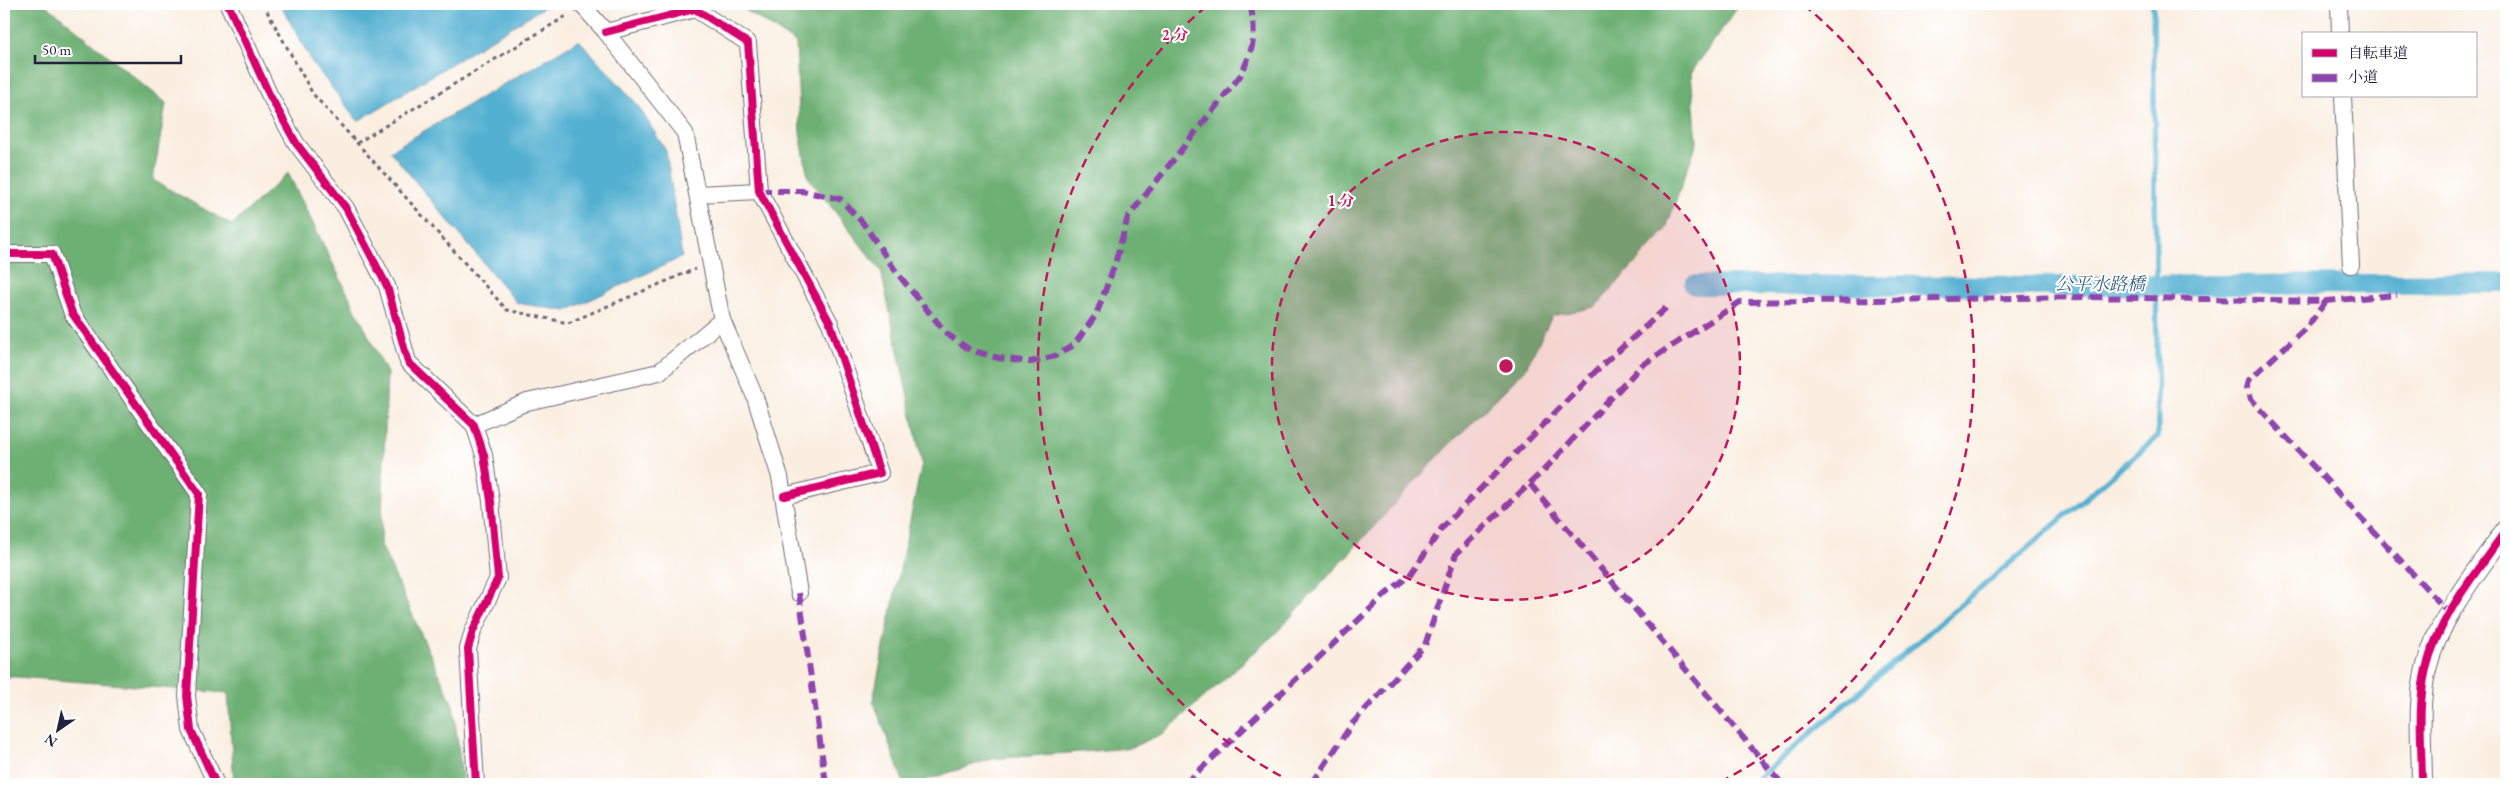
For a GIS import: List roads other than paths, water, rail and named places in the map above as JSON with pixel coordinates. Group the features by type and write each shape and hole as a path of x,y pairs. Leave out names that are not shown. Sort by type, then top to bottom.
{"street":[{"path":"228,4 269,94 296,143 346,208 387,286 408,362 474,425 484,455 490,492 498,578 473,632 468,649 476,784"},
{"path":"2339,4 2340,32"},
{"path":"582,5 606,32 685,133 722,320 755,397 780,477 799,593"},
{"path":"606,32 695,10 748,43 760,191 830,323 880,473 784,496"},
{"path":"2343,98 2351,265"},
{"path":"698,194 760,191"},
{"path":"4,254 52,254 72,313 199,494 187,696 191,730 216,784"},
{"path":"474,425 527,402 659,372 722,320"},
{"path":"2422,784 2422,695 2426,670 2433,648 2453,606 2506,530"}],"water":[{"path":"280,4 549,4 358,121 312,62"},
{"path":"579,40 637,104 666,151 682,257 566,311 517,303 390,151"}],"waterway":[{"path":"1752,784 2158,436 2153,4"},
{"name":"公平水路橋","path":"1694,285 2075,286 2506,283"}]}
